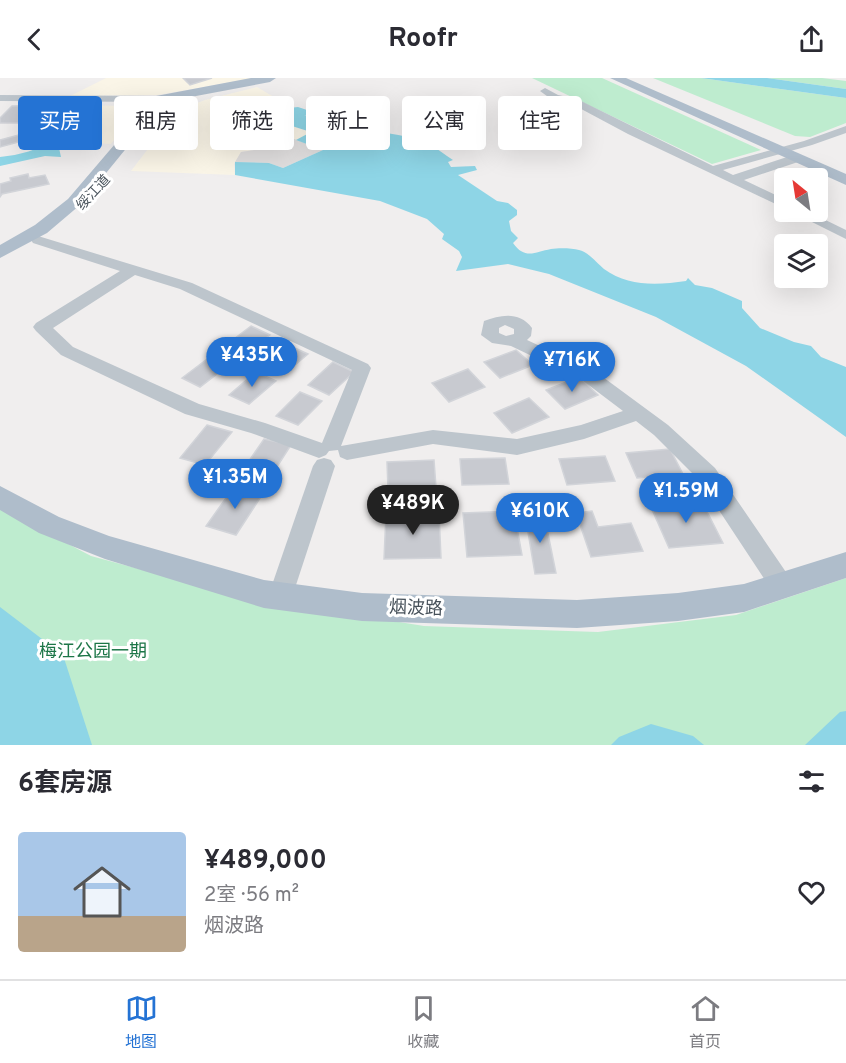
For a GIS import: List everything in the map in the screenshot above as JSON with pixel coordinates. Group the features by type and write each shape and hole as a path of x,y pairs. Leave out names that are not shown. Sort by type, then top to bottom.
{"main road":[{"path":"196,96 270,78"},
{"path":"200,94 286,78"},
{"path":"616,78 779,150 820,151 839,163"},
{"path":"637,78 807,152 846,180"},
{"name":"绥江道","path":"0,253 41,229 74,202 120,150"},
{"name":"绥江道","path":"0,261 38,240 88,202 126,150"},
{"name":"烟波路","path":"0,488 86,529 271,584 427,602 598,606 680,599 778,578 846,555"},
{"name":"烟波路","path":"0,497 49,525 105,547 264,594 362,607 577,614 678,608 744,598 846,565"}],"street":[{"path":"545,91 573,101 632,132 774,199"},
{"path":"0,100 114,104"},
{"path":"807,152 846,129"},
{"path":"734,179 846,136"},
{"path":"714,169 779,150"},
{"path":"819,222 846,235"},
{"path":"38,240 186,286 362,368 284,585"},
{"path":"132,270 42,327 67,351 192,409 258,428 331,453 433,437 517,447 584,432 638,413"},
{"path":"514,341 589,376 661,430 707,474 778,578"}],"shaded area":[{"path":"106,78 254,78 158,95 70,96"},
{"path":"257,87 272,96 221,96"},
{"path":"210,99 210,150 255,150 241,152 234,164 235,175 131,171 147,150 198,150 198,103"},
{"path":"102,106 114,106 114,140 111,144 102,144"},
{"path":"294,127 306,131 306,136 294,139"},
{"path":"294,139 306,144 306,150 323,150 283,168 269,163 235,162 241,152 294,150"}],"green space":[{"path":"532,78 602,78 761,150 712,164 582,102 582,96 570,96"},
{"path":"653,78 701,78 846,98 846,123 810,137 795,136"},
{"path":"767,78 822,78 846,81 846,89"},
{"name":"梅江公园一期","path":"0,508 91,556 243,597 424,626 598,632 736,615 846,578 846,745 0,745"}],"water":[{"path":"701,78 767,78 846,89 846,98"},
{"path":"294,107 306,110 304,116 306,116 306,130 294,127"},
{"path":"390,134 402,136 402,150 438,150 453,160 448,162 451,167 475,166 477,170 458,175 497,201 508,203 517,210 517,215 509,221 511,231 518,238 513,243 522,252 530,254 554,249 576,249 585,253 613,275 633,282 654,284 686,281 688,278 695,285 712,288 742,301 742,308 760,328 794,342 811,346 821,357 846,367 846,437 746,366 656,317 549,274 508,264 456,271 462,257 459,251 442,239 444,234 427,219 380,201 235,175 235,162 269,163 283,168 323,150 390,150"},
{"path":"306,135 306,144 296,140"},
{"path":"59,150 61,157 45,156 0,166 0,157 29,151"},
{"path":"0,607 63,655 92,745 0,745"},
{"path":"846,711 846,745 805,745 840,712"},
{"path":"651,724 693,736 704,745 611,745 619,737"}],"building":[{"path":"183,78 212,78 190,85"},
{"path":"12,106 18,106 18,123 0,123 0,118"},
{"path":"18,135 18,142 0,147 0,140"},
{"path":"28,174 29,178 45,175 49,184 2,194 0,197 0,184 11,181 10,178"},
{"path":"251,326 270,335 241,356 222,348"},
{"path":"288,345 308,354 284,374 264,365"},
{"path":"516,350 533,365 500,378 484,362"},
{"path":"214,354 231,363 200,387 182,378"},
{"path":"333,362 354,372 329,395 308,385"},
{"path":"468,369 485,387 449,402 432,383"},
{"path":"256,372 276,381 249,404 229,395"},
{"path":"579,377 598,395 565,409 546,390"},
{"path":"300,392 322,401 298,425 276,416"},
{"path":"529,398 549,417 512,433 494,413"},
{"path":"207,425 232,432 205,465 180,458"},
{"path":"264,439 291,445 268,481 240,474"},
{"path":"670,449 683,474 637,478 626,453"},
{"path":"605,456 615,481 567,485 559,459"},
{"path":"505,458 509,484 462,485 460,459"},
{"path":"434,460 436,487 388,489 387,462"},
{"path":"236,484 264,492 236,535 206,526"},
{"path":"701,500 723,543 669,548 650,505"},
{"path":"514,511 522,555 467,557 463,513"},
{"path":"592,511 598,527 631,523 643,551 591,557 576,513"},
{"path":"439,513 441,558 384,559 386,514"},
{"path":"525,514 544,514 556,573 535,574"}]}
